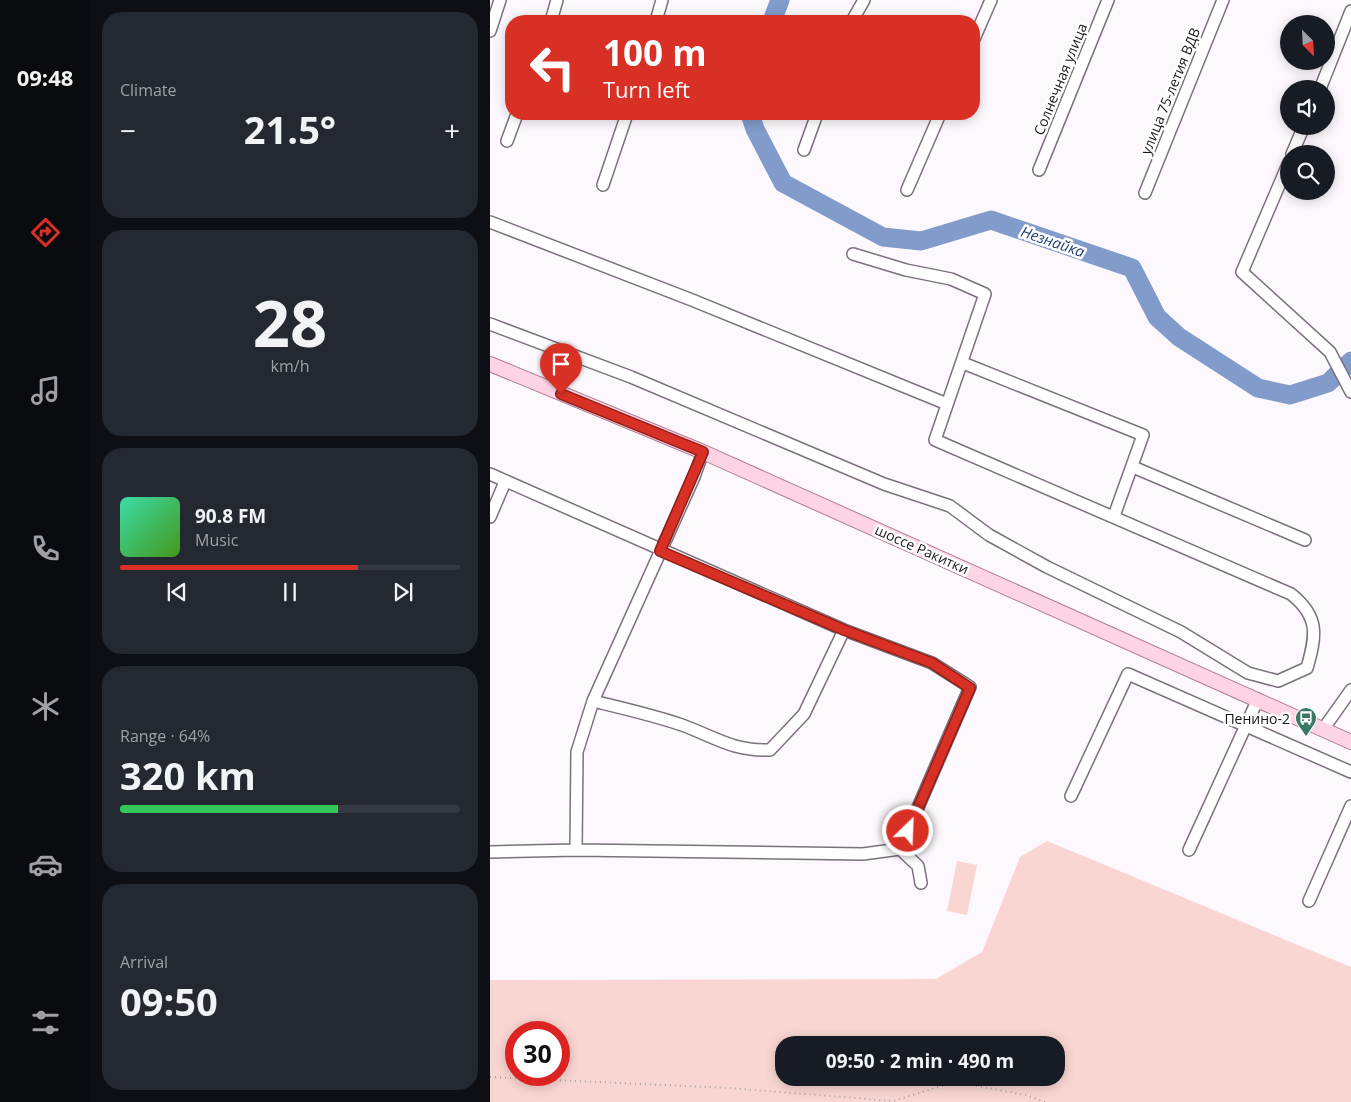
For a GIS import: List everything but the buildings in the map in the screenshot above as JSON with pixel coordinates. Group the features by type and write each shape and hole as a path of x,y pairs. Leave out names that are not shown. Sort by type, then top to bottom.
{"main road":[{"name":"шоссе Ракитки","path":"490,364 703,452 1324,728 1351,742"}],"street":[{"path":"490,31 500,0"},
{"path":"553,15 557,0"},
{"path":"658,15 662,0"},
{"path":"855,15 864,0"},
{"path":"980,25 991,0"},
{"name":"Солнечная улица","path":"1039,170 1108,0"},
{"name":"улица 75-летия ВДВ","path":"1145,193 1223,0"},
{"path":"1324,80 1351,10"},
{"path":"507,141 515,120"},
{"path":"603,185 625,120"},
{"path":"804,150 816,120"},
{"path":"907,190 937,120"},
{"path":"1280,183 1242,272 1330,352 1351,392"},
{"path":"490,222 692,300 947,404"},
{"path":"490,324 631,377 884,484 950,506 989,535 1047,567 1181,632 1248,673 1278,682 1307,668 1314,641 1314,623 1302,602 1297,598 1114,516 935,440 963,363 985,294 951,279 906,270 853,254"},
{"path":"963,363 1143,435 1114,516"},
{"path":"576,850 578,752 592,701 703,452"},
{"path":"1133,467 1305,540"},
{"path":"490,474 660,551 844,630 932,663 970,688 900,849"},
{"path":"490,517 505,482"},
{"path":"592,701 683,726 723,744 753,750 770,750 804,714 844,630"},
{"path":"1071,796 1128,674 1351,772"},
{"path":"1324,728 1351,690"},
{"path":"1189,850 1258,699"},
{"path":"1309,901 1351,806"},
{"path":"490,852 576,850 863,854 900,849"},
{"path":"900,849 918,866 921,883"}],"path":[{"path":"490,1077 729,1088 893,1101 956,1082 1026,1095 1045,1102"}],"shaded area":[{"path":"1047,841 1351,967 1351,1102 490,1102 490,980 936,979 982,952 1020,857"},
{"path":"957,861 977,865 967,915 947,911"}],"waterway":[{"name":"Незнайка","path":"774,15 780,0"},
{"name":"Незнайка","path":"752,120 783,183 883,237 921,241 991,220 1132,268 1157,317 1179,337 1258,388 1290,395 1328,383 1351,361"}],"place":[{"name":"Пенино-2","path":"1306,737"}],"route":[{"path":"561,394 703,452 694,477 660,551 844,630 932,663 970,688 908,831"}]}
